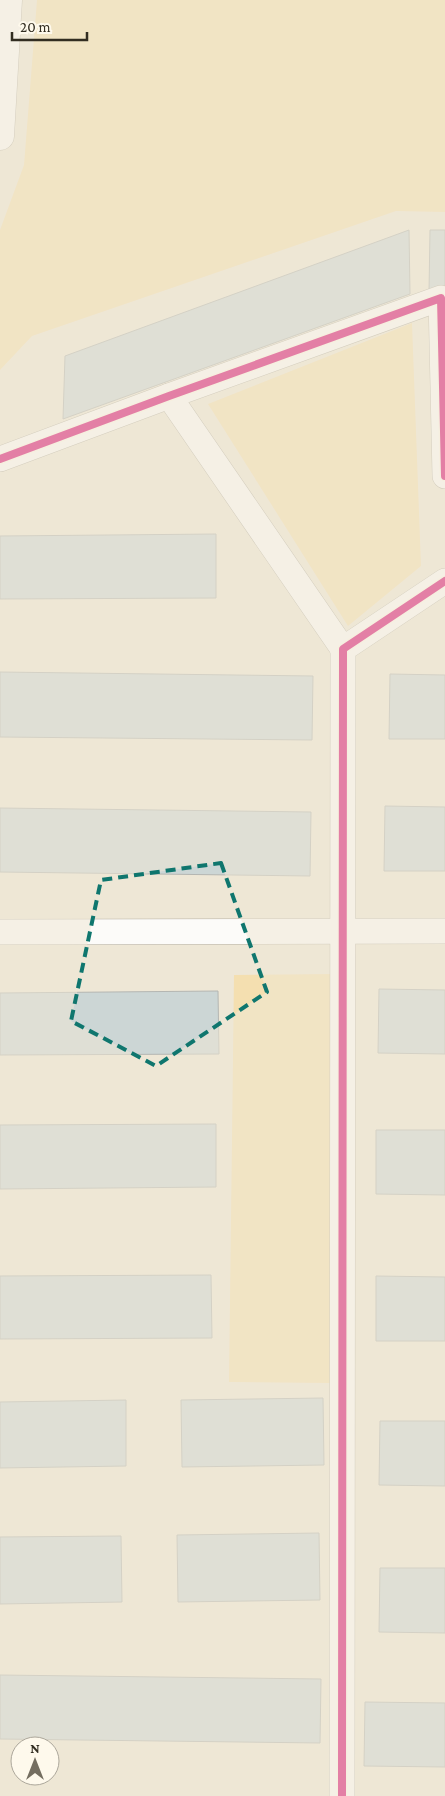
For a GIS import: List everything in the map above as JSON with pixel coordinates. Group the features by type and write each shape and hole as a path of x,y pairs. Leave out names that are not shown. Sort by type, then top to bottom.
{"main road":[{"path":"0,136 8,0"}],"street":[{"path":"0,460 168,396 441,298 445,476"},
{"path":"168,396 343,650 342,1796"},
{"path":"343,650 445,581"},
{"path":"0,932 445,931"}],"highlighted area":[{"path":"221,863 267,992 156,1066 71,1021 101,880"}],"shaded area":[{"path":"37,0 445,0 445,212 396,211 32,336 0,370 0,230 24,165"},
{"path":"412,323 421,566 348,626 208,404"},
{"path":"336,974 330,1383 229,1382 234,975"}],"building":[{"path":"409,230 410,294 63,419 65,356"},
{"path":"430,230 445,230 445,292 429,292"},
{"path":"216,534 216,598 0,599 0,536"},
{"path":"0,672 313,676 312,740 0,737"},
{"path":"390,674 445,675 445,739 389,739"},
{"path":"385,806 445,807 445,871 384,871"},
{"path":"0,808 311,812 310,876 0,872"},
{"path":"379,989 445,990 445,1054 378,1053"},
{"path":"218,991 219,1054 0,1055 0,993"},
{"path":"216,1124 216,1187 0,1189 0,1125"},
{"path":"376,1130 445,1130 445,1195 376,1194"},
{"path":"211,1275 212,1338 0,1339 0,1276"},
{"path":"376,1276 445,1277 445,1341 376,1341"},
{"path":"323,1398 324,1465 182,1467 181,1400"},
{"path":"126,1400 126,1466 0,1468 0,1402"},
{"path":"380,1421 445,1421 445,1486 379,1485"},
{"path":"319,1533 320,1600 178,1602 177,1535"},
{"path":"121,1536 122,1602 0,1604 0,1537"},
{"path":"380,1568 445,1568 445,1633 379,1632"},
{"path":"0,1675 321,1679 320,1743 60,1740 60,1736 10,1736 10,1739 0,1739"},
{"path":"365,1702 445,1703 445,1767 364,1766"}],"cycle path":[{"path":"0,459 441,298 445,476"},
{"path":"342,1796 343,649 445,581"}]}
